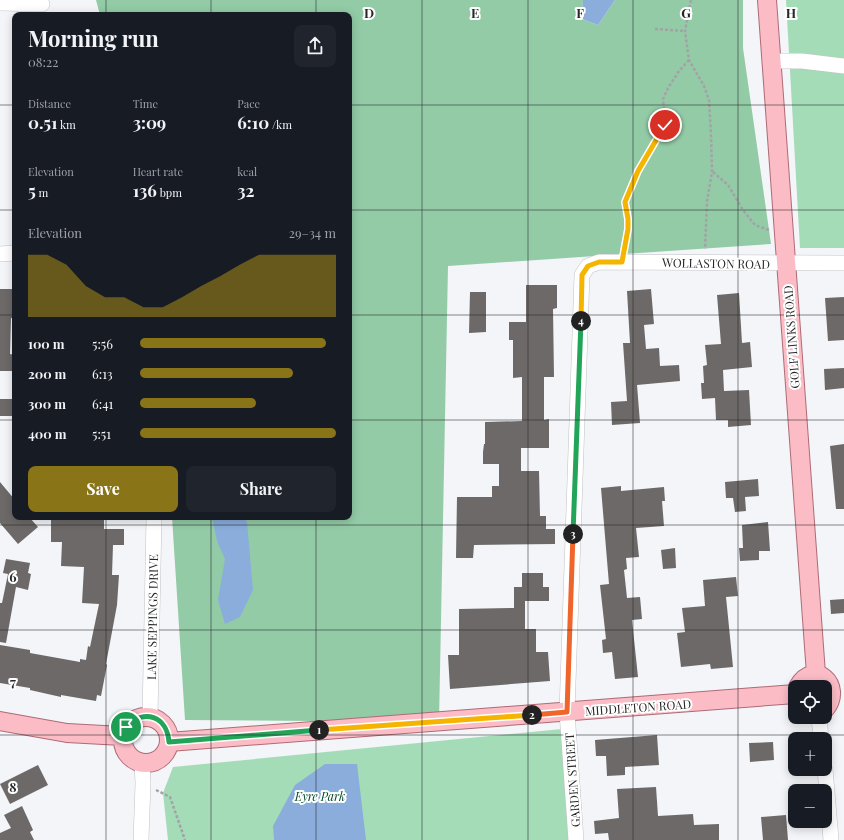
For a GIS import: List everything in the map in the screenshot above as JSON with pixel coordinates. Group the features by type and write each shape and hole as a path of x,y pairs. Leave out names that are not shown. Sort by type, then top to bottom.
{"main road":[{"name":"GOLF LINKS ROAD","path":"767,0 816,674"},
{"path":"802,680 808,676 816,674 828,679 839,691 832,700"},
{"name":"MIDDLETON ROAD","path":"169,742 788,695"},
{"path":"150,716 165,726 169,742 166,752 160,759 151,763 142,763 133,760 126,754 122,745 122,736 126,727 132,720 150,716"},
{"path":"0,721 68,733 122,736"}],"street":[{"path":"0,3 42,6"},
{"path":"771,61 802,61 844,66"},
{"path":"0,254 12,253"},
{"name":"WOLLASTON ROAD","path":"588,266 599,262 786,264 844,263"},
{"name":"GARDEN STREET","path":"576,840 567,712 582,275 588,266"},
{"name":"LAKE SEPPINGS DRIVE","path":"150,716 154,520"},
{"path":"141,840 143,782 142,763"},
{"path":"826,776 831,840"}],"path":[{"path":"691,0 685,31 689,60 704,86 709,100 712,172 707,201 704,263"},
{"path":"655,29 685,31"},
{"path":"622,262 628,229 625,202 638,171 665,125 663,99 679,71 689,60"},
{"path":"712,172 728,185 743,210 755,225 784,235"},
{"path":"143,782 170,797 185,840"}],"green space":[{"path":"96,0 583,0 582,19 598,25 615,0 743,0 743,48 771,244 448,266 439,722 185,720 172,520 352,520 352,12 99,12"},
{"path":"786,0 844,0 844,248 800,248"},
{"name":"Eyre Park","path":"562,729 570,840 168,840 163,793 173,767"}],"water":[{"path":"583,0 615,0 598,25 582,19"},
{"path":"213,520 246,520 253,590 240,617 225,624 218,600 225,559 217,541"},
{"path":"325,764 357,764 366,840 274,840 273,826 295,785"}],"building":[{"path":"526,285 557,285 557,308 553,309 554,377 544,377 544,420 549,419 549,448 521,448 521,471 539,471 540,516 546,516 546,529 555,529 555,544 474,545 473,558 456,558 457,497 492,497 492,486 499,486 499,464 483,464 485,422 522,421 522,377 513,378 513,340 509,340 509,322 526,322"},
{"path":"0,289 12,289 10,354 12,354 12,371 0,371"},
{"path":"651,289 654,324 644,325 646,349 659,348 660,366 679,365 680,381 637,385 640,423 612,425 611,402 627,401 623,343 630,343 627,291"},
{"path":"470,292 486,292 486,332 469,333"},
{"path":"739,293 742,343 750,342 752,367 723,370 724,391 749,390 751,425 728,427 728,420 716,420 715,398 702,399 701,383 704,383 703,366 707,365 705,345 721,344 717,295"},
{"path":"844,297 844,340 828,341 825,298"},
{"path":"844,368 844,388 825,390 824,369"},
{"path":"0,399 12,399 12,416 0,416"},
{"path":"844,444 844,509 836,509 830,446"},
{"path":"758,479 759,496 745,497 746,511 735,512 733,498 726,498 725,482"},
{"path":"0,482 12,496 12,520 32,520 38,527 18,544 0,523"},
{"path":"621,486 621,491 664,487 665,501 662,501 664,526 636,528 639,557 626,558 627,569 624,570 627,598 640,597 642,619 632,620 638,677 615,679 612,652 603,653 602,640 606,639 600,585 609,584 601,488"},
{"path":"51,520 104,520 104,529 124,529 124,545 113,545 112,575 119,575 117,605 101,696 97,695 96,701 61,695 61,697 30,690 30,688 0,683 0,645 30,650 30,653 80,662 80,659 86,660 88,646 90,647 99,604 82,603 84,567 61,566 62,542 51,542"},
{"path":"768,522 770,551 759,551 759,560 740,561 739,548 743,548 742,525"},
{"path":"675,548 676,568 663,569 661,550"},
{"path":"6,559 30,563 28,573 31,574 28,590 16,587 6,643 0,642 0,603 2,603 8,574 3,573"},
{"path":"522,573 543,573 543,587 549,587 549,601 525,601 525,629 536,629 536,652 548,652 550,681 450,689 448,655 459,655 459,609 514,608 514,587 522,587"},
{"path":"736,577 738,596 726,597 733,667 711,669 710,664 681,667 677,633 685,632 682,608 705,606 703,580"},
{"path":"844,599 844,613 831,614 830,600"},
{"path":"657,735 659,765 625,767 625,775 607,776 606,756 596,756 595,740"},
{"path":"773,742 774,760 750,762 749,743"},
{"path":"38,765 48,785 10,804 0,784"},
{"path":"656,787 658,816 693,814 694,825 719,824 719,840 609,840 608,833 595,834 594,821 619,818 617,789"},
{"path":"22,806 33,830 30,832 34,840 0,840 0,833 11,828 4,815"},
{"path":"786,815 788,840 763,840 761,817"}],"route":[{"path":"126,727 132,720 150,716 165,726 169,742 567,712 582,275 588,266 599,262 622,262 628,229 625,202 638,171 665,125"}]}
